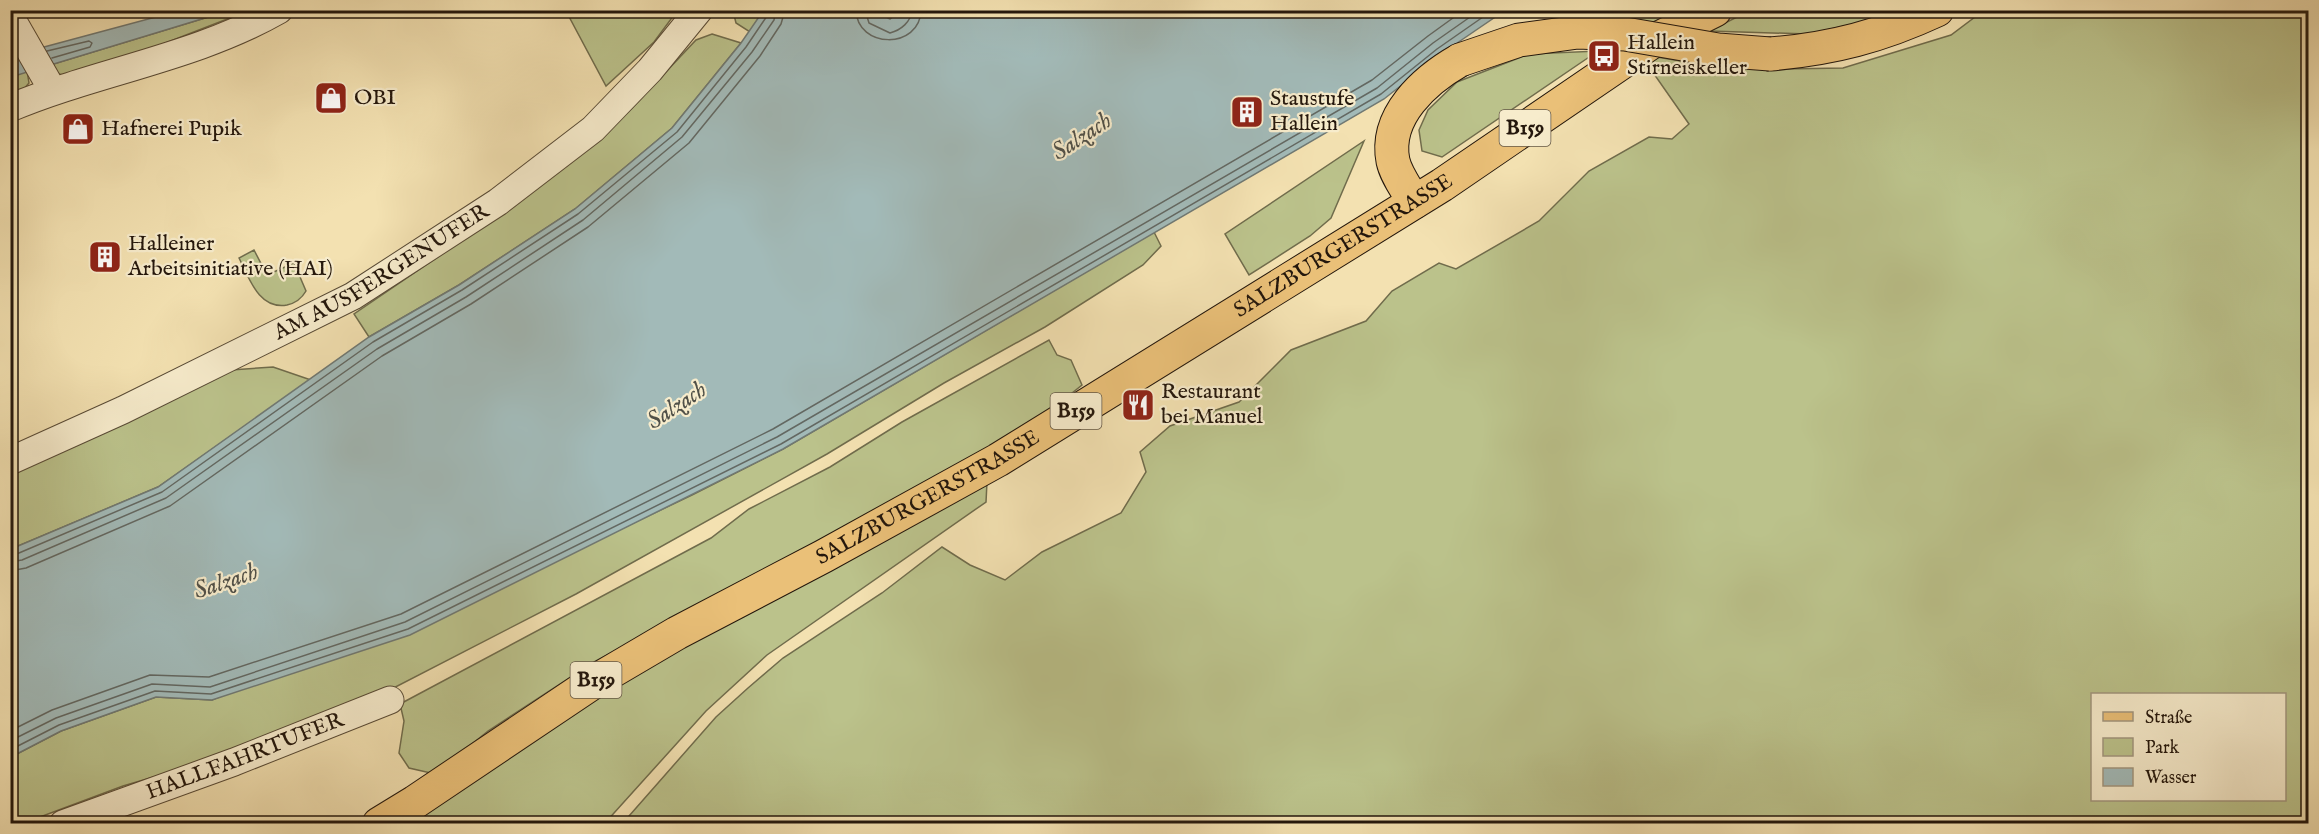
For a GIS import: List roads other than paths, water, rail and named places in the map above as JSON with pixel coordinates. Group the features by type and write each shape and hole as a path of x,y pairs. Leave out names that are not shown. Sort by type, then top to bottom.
{"main road":[{"name":"SALZBURGERSTRASSE","path":"379,824 592,683 677,633 824,556 998,460 1414,202 1653,41 1715,10"},
{"path":"1414,202 1395,168 1393,144 1396,124 1416,94 1433,78 1460,60 1519,40 1569,33 1613,34 1718,50 1770,54 1809,50 1860,40 1900,27 1937,10"}],"street":[{"path":"10,108 48,82 177,54 230,34 279,10"},
{"name":"AM AUSFERGENUFER","path":"10,461 134,405 353,297 498,202 593,129 650,70 699,10"},
{"path":"10,16 48,82"},
{"name":"HALLFAHRTUFER","path":"63,824 234,762 390,700"}],"water":[{"name":"Salzach","path":"901,10 1504,11 1441,54 1384,99 783,449 410,635 212,700 156,697 61,731 11,757 11,549 158,487 369,337 459,285 575,209 672,128 741,43 763,11 874,11 890,19"},
{"path":"178,11 228,11 11,77 11,57 18,54"}],"place":[{"name":"Hallein Stirneiskeller","path":"1604,56"},
{"name":"OBI","path":"331,98"},
{"name":"Staustufe Hallein","path":"1247,112"},
{"name":"Hafnerei Pupik","path":"78,129"},
{"name":"Halleiner Arbeitsinitiative (HAI)","path":"105,257"},
{"name":"Restaurant bei Manuel","path":"1138,405"}]}
